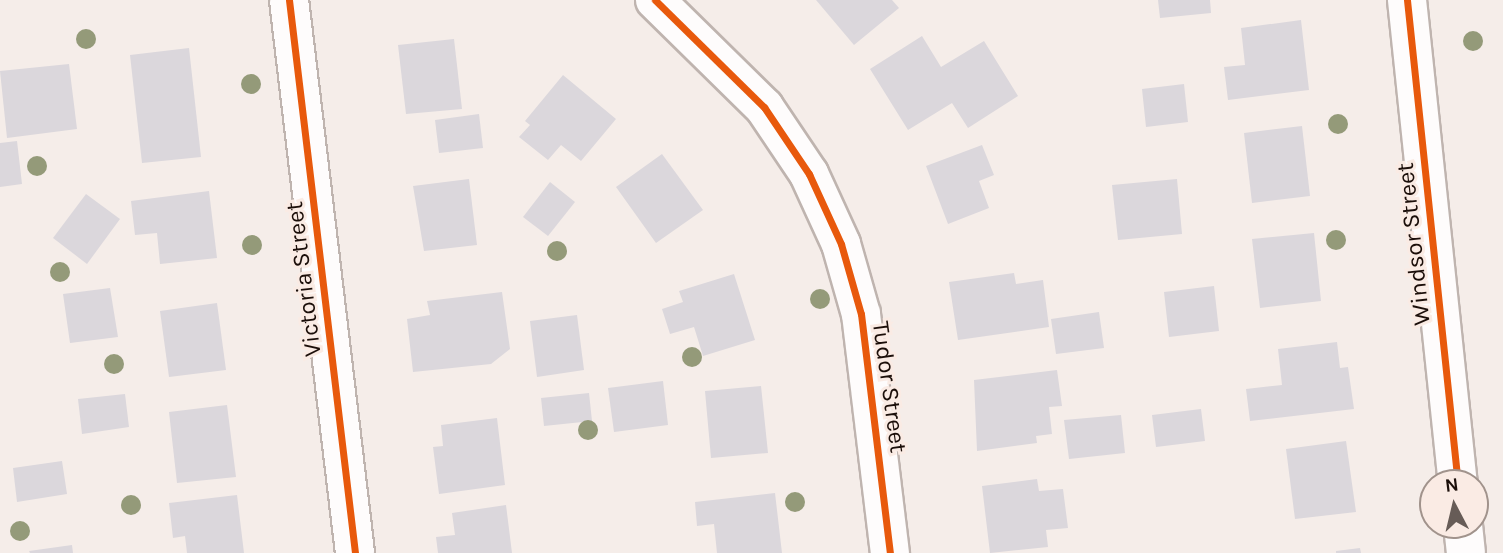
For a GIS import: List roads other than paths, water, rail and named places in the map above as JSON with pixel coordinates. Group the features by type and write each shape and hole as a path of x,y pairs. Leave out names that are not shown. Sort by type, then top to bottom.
{"street":[{"name":"Victoria Street","path":"289,0 355,553"},
{"name":"Tudor Street","path":"655,0 764,107 809,174 841,244 861,314 890,553"},
{"name":"Windsor Street","path":"1407,0 1457,469"}]}
